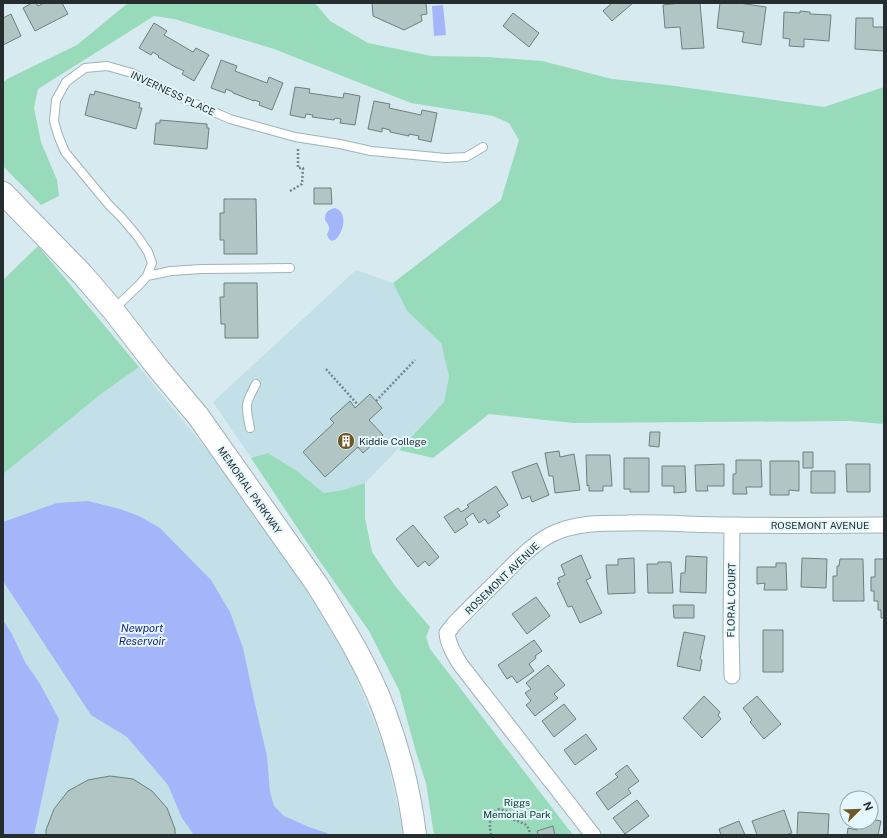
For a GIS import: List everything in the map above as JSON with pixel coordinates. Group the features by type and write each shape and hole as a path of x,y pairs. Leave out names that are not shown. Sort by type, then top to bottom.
{"main road":[{"name":"MEMORIAL PARKWAY","path":"3,194 82,274 113,310 157,367 198,416 318,586 365,668 384,710 408,791 415,835"}],"street":[{"name":"ROSEMONT AVENUE","path":"593,835 460,664 448,639 448,633 454,624 538,542 550,535 577,526 595,523 884,525"},
{"name":"FLORAL COURT","path":"732,525 732,676"}],"lane":[{"name":"INVERNESS PLACE","path":"147,276 152,263 148,252 134,232 109,205 65,152 58,135 54,121 56,100 66,82 85,68 107,66 132,73 166,91 230,119 295,137 371,150 446,158 466,157 483,147"},
{"path":"113,310 147,276 171,271 216,268 290,268"},
{"path":"250,428 246,411 248,401 256,384"}],"path":[{"path":"290,191 302,184 303,168 298,168 299,151"},
{"path":"376,401 415,360"},
{"path":"326,369 358,405"},
{"path":"491,835 490,820 494,812 499,809 506,811 512,818 525,824 529,829 530,835"}],"shaded area":[{"path":"356,270 393,283 407,311 441,343 449,376 444,402 365,483 343,490 324,493 297,471 268,453 251,458 213,402"},
{"path":"139,367 211,455 297,575 349,660 385,749 404,835 3,835 3,474 101,394"}],"green space":[{"path":"128,3 315,3 330,21 368,43 431,56 488,57 542,61 612,79 668,85 824,107 884,87 884,424 850,421 573,423 489,414 433,458 399,450 444,402 449,376 441,343 407,311 393,283 501,200 519,140 509,123 493,116 411,103 274,49 174,19 154,16 38,89 34,108 41,142 57,180 59,196 41,205 3,166 3,83 7,79 77,45"},
{"path":"38,246 139,367 101,394 3,474 3,280"},
{"name":"Riggs Memorial Park","path":"268,453 297,471 324,493 343,490 365,483 365,518 372,552 395,586 430,627 426,637 430,649 573,835 434,835 426,783 399,690 369,631 314,553 251,458"}],"water":[{"path":"443,5 446,35 434,36 432,6"},
{"path":"335,208 342,213 343,225 339,236 332,241 329,239 327,234 329,228 325,218 328,211"},
{"name":"Newport Reservoir","path":"88,501 120,509 139,516 160,528 211,580 230,612 243,648 267,756 270,792 274,806 284,816 327,833 328,835 194,835 182,818 168,785 127,737 91,715 3,581 3,522 57,503"},
{"path":"3,620 12,634 25,662 40,684 59,719 34,835 3,835"}],"building":[{"path":"32,3 36,3 38,6 44,3 62,3 68,14 35,31 23,8"},
{"path":"372,3 426,3 427,14 421,15 422,21 404,30 373,16"},
{"path":"612,3 633,3 612,21 603,11"},
{"path":"700,3 704,48 682,49 680,27 665,28 663,5"},
{"path":"720,3 739,3 766,7 761,45 742,42 744,32 717,28"},
{"path":"800,11 810,12 810,14 831,15 829,41 804,39 804,47 789,46 790,39 783,38 784,12 800,13"},
{"path":"513,13 539,33 529,47 503,26"},
{"path":"11,14 21,36 3,45 3,18"},
{"path":"856,18 873,18 873,27 884,27 884,51 855,49"},
{"path":"154,23 167,31 164,35 193,52 196,48 209,55 194,81 182,74 184,71 158,57 159,56 153,52 151,55 139,48"},
{"path":"221,60 237,66 235,71 267,83 269,77 283,83 272,110 259,105 260,102 233,93 226,89 225,93 211,88"},
{"path":"295,87 310,89 309,93 343,98 344,93 360,96 355,125 340,123 341,119 335,118 334,120 312,117 313,115 306,114 305,118 290,115"},
{"path":"95,91 140,103 139,108 142,108 136,129 85,115 90,94 94,95"},
{"path":"374,101 390,104 389,108 421,115 422,110 437,113 431,142 418,139 419,136 409,134 409,136 390,132 390,130 382,128 382,132 368,129"},
{"path":"160,120 207,124 207,128 209,128 207,149 154,144 156,123 160,123"},
{"path":"314,188 331,188 332,204 314,204"},
{"path":"224,199 256,199 257,254 224,254 224,240 220,240 220,213 224,213"},
{"path":"224,283 257,283 258,338 225,338 225,324 221,324 220,297 224,297"},
{"name":"Kiddie College","path":"370,394 382,408 369,420 383,435 363,453 358,447 325,477 303,452 334,423 330,419 350,401 355,408"},
{"path":"650,432 660,432 659,447 649,446"},
{"path":"559,451 560,457 574,454 580,490 555,493 553,476 549,476 545,453"},
{"path":"803,452 813,452 813,468 803,468"},
{"path":"586,455 610,455 612,486 603,486 603,491 589,491 589,485 587,486"},
{"path":"624,458 649,458 649,492 630,492 630,489 624,489"},
{"path":"736,460 761,460 762,487 746,487 747,494 733,494 733,474 736,474"},
{"path":"770,461 799,461 799,491 789,490 789,495 770,495"},
{"path":"537,463 549,495 532,502 530,496 522,499 512,472"},
{"path":"724,464 724,486 707,486 708,491 696,491 695,465"},
{"path":"846,464 870,464 870,492 847,492"},
{"path":"662,466 685,466 686,492 674,493 674,486 662,486"},
{"path":"811,471 835,471 835,493 811,493"},
{"path":"496,486 508,505 497,512 500,516 488,524 485,519 479,523 473,513 465,519 468,524 455,533 444,517 458,508 461,512 469,507 467,505"},
{"path":"413,525 439,557 429,566 425,561 418,567 396,539"},
{"path":"581,555 591,578 586,580 602,613 580,623 572,606 568,607 557,583 560,582 558,578 565,575 561,565"},
{"path":"686,556 707,557 706,593 680,592 681,573 685,573"},
{"path":"634,558 635,593 608,594 606,565 618,565 618,559"},
{"path":"802,558 827,559 826,588 801,587"},
{"path":"840,559 863,559 864,601 833,601 833,576 837,576 837,566 839,566"},
{"path":"875,559 884,559 884,618 881,618 881,610 878,610 878,601 874,601 874,591 871,591 871,577 875,577"},
{"path":"658,562 671,562 673,593 648,593 647,564 658,564"},
{"path":"776,563 786,563 787,590 764,590 765,583 757,584 757,567 776,567"},
{"path":"536,597 550,616 527,634 512,614"},
{"path":"673,605 694,605 694,618 674,618"},
{"path":"763,630 783,630 783,672 763,672"},
{"path":"684,632 705,636 700,659 702,660 700,671 677,666"},
{"path":"534,640 542,651 535,656 536,658 529,664 534,671 517,683 512,676 507,679 498,665"},
{"path":"548,665 565,685 554,694 558,698 535,716 526,705 531,701 525,693 531,689 526,683"},
{"path":"704,696 720,712 718,715 721,719 702,738 683,718"},
{"path":"757,696 781,724 764,739 750,722 752,720 743,708"},
{"path":"564,704 576,719 554,737 542,721"},
{"path":"586,734 597,749 575,765 564,750"},
{"path":"627,765 639,781 628,789 631,793 608,810 596,793 618,777 615,774"},
{"path":"110,776 133,779 152,791 167,808 175,829 175,835 46,835 46,830 54,809 68,791 88,780"},
{"path":"637,800 649,816 625,834 613,818"},
{"path":"784,810 792,833 788,835 757,835 752,821"},
{"path":"798,812 829,814 828,835 797,835"},
{"path":"739,821 745,835 721,835 719,829"},
{"path":"879,821 881,821 878,835 847,835 848,830 879,830"},
{"path":"553,826 555,835 538,835 537,831"}],"place":[{"name":"Kiddie College","path":"346,441"}]}
